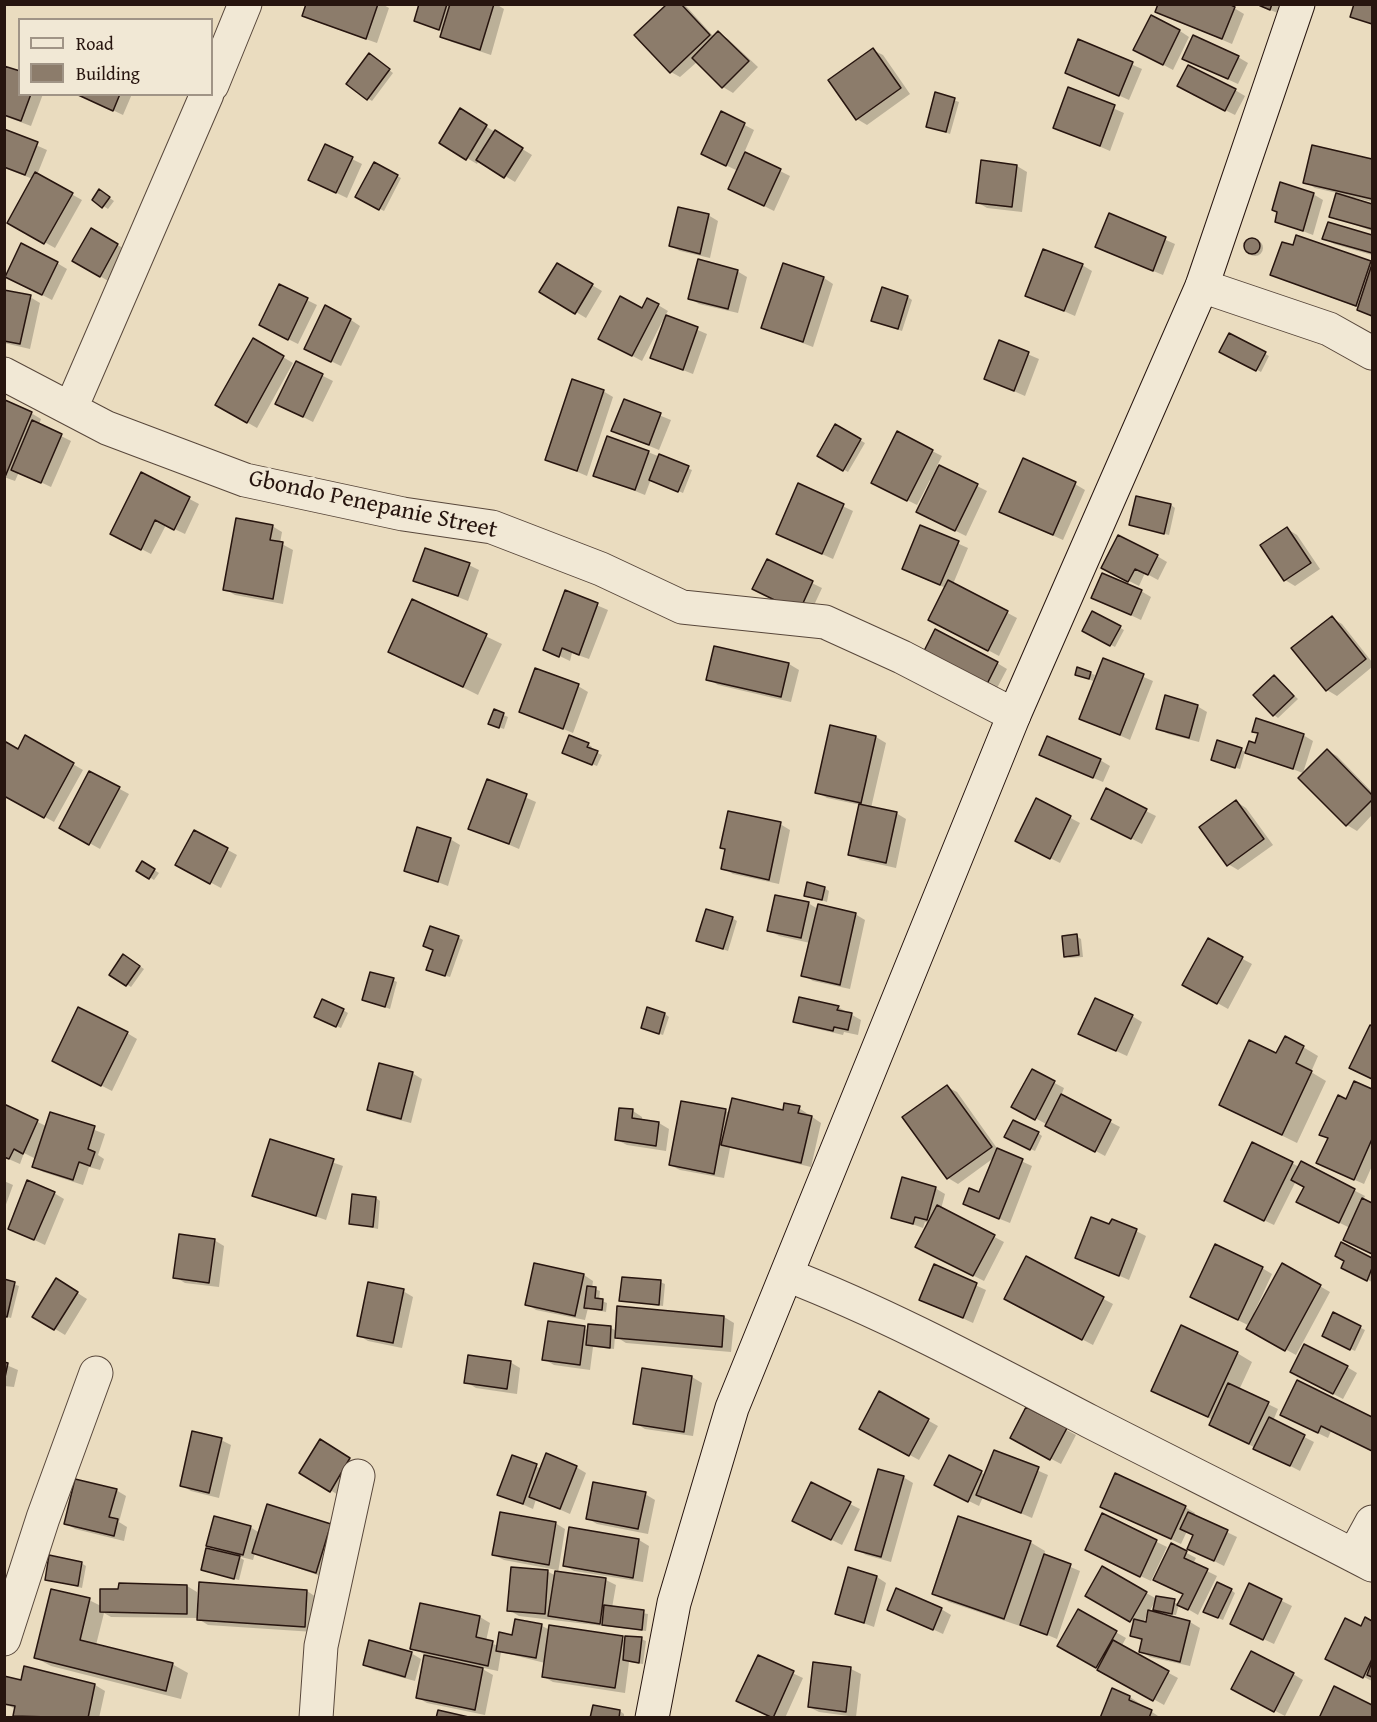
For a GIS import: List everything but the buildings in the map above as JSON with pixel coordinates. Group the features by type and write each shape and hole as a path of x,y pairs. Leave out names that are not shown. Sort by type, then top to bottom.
{"street":[{"path":"213,83 245,4"},
{"path":"652,1718 674,1603 726,1428 1014,715 1202,286 1298,4"},
{"path":"71,408 206,96"},
{"path":"1202,286 1329,329 1372,353"},
{"name":"Gbondo Penepanie Street","path":"4,374 107,428 245,480 404,514 492,527 601,569 682,607 825,622 902,657 1014,715"},
{"path":"787,1275 860,1303 965,1354 1363,1560 1372,1522"},
{"path":"4,1639 43,1518 96,1373"},
{"path":"316,1718 321,1646 358,1476"}]}
